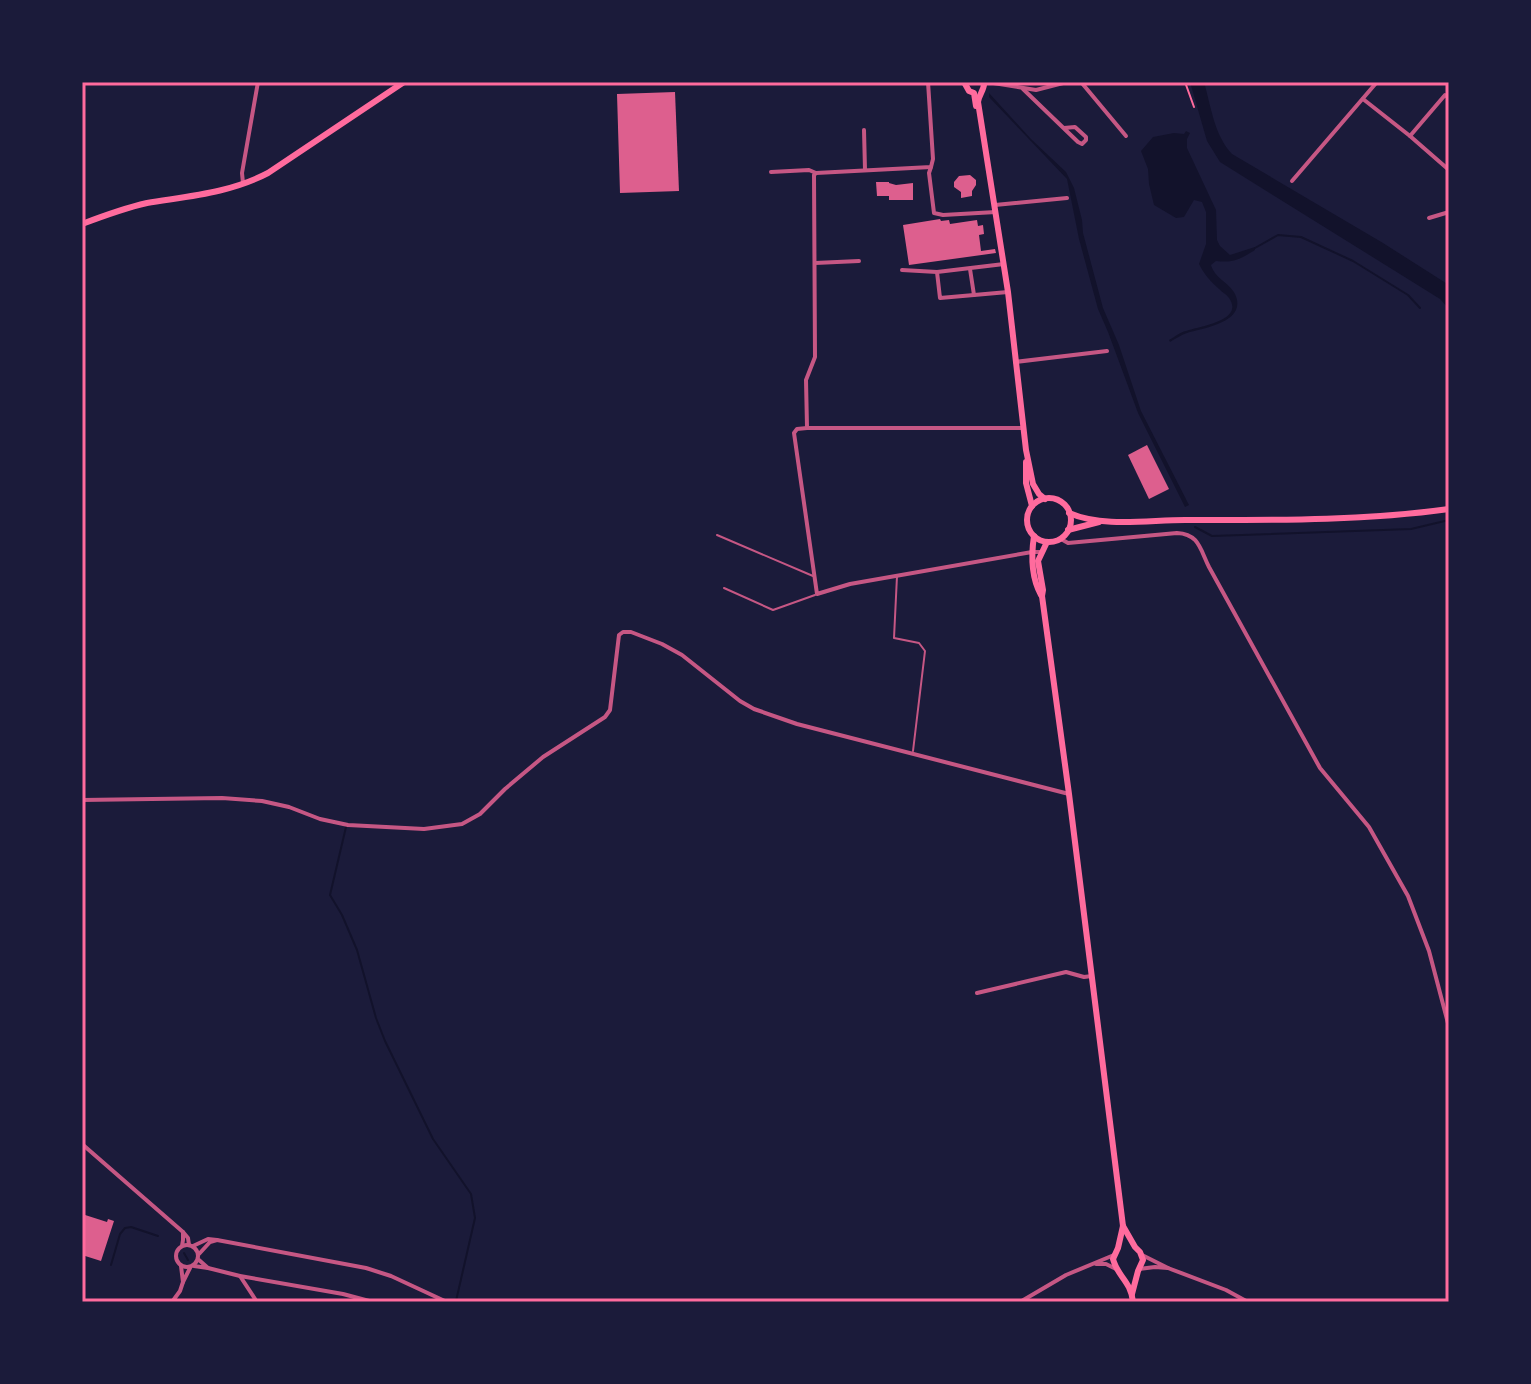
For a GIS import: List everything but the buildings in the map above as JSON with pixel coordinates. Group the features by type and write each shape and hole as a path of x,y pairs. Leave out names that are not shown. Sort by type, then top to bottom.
{"main road":[{"path":"82,224 128,208 244,185 268,173 404,82"},
{"path":"966,83 969,91 982,87"},
{"path":"982,87 977,108 981,113 1008,292 1024,428 1026,483 1032,506"},
{"path":"1026,450 1033,484 1045,499"},
{"path":"1045,499 1061,502 1069,513 1068,530 1061,539 1047,542 1034,536 1027,525 1032,506 1045,499"},
{"path":"1069,513 1103,521 1248,520 1406,515 1449,509"},
{"path":"1068,530 1103,521"},
{"path":"1034,536 1034,577 1042,596"},
{"path":"1047,542 1038,561 1123,1226 1113,1259 1133,1298"},
{"path":"1123,1226 1143,1260 1133,1298"},
{"path":"1116,1252 1126,1245 1135,1247"},
{"path":"1118,1271 1129,1275 1138,1270"}],"street":[{"path":"244,185 242,173 258,82"},
{"path":"928,82 933,159 929,173 934,213 943,215 1067,198"},
{"path":"982,87 995,84 1036,90 1067,82"},
{"path":"1081,82 1126,136"},
{"path":"1292,181 1377,82"},
{"path":"1023,89 1078,142 1082,144 1086,140 1075,127 1064,128"},
{"path":"1410,136 1445,95 1449,98"},
{"path":"1363,99 1449,170"},
{"path":"864,130 865,170"},
{"path":"771,172 809,170 816,173 931,167"},
{"path":"807,428 806,380 815,357 816,173"},
{"path":"1429,218 1449,212"},
{"path":"815,263 859,261"},
{"path":"902,270 937,272 1004,264"},
{"path":"970,269 974,295"},
{"path":"937,272 940,298 1008,292"},
{"path":"1015,362 1107,351"},
{"path":"1024,428 807,428 797,429 794,433 817,594 897,575 1041,552"},
{"path":"1061,539 1068,543 1177,533 1188,533 1195,538 1320,768 1369,827 1408,896 1429,951 1449,1027"},
{"path":"82,800 222,798 262,801 348,825 424,829 462,824 480,814 543,757 605,717 610,710 619,635 623,632 662,644 682,655 754,709 797,724 1069,794"},
{"path":"977,993 1066,972 1092,976"},
{"path":"82,1144 183,1232 208,1268"},
{"path":"183,1232 176,1260 181,1266 183,1282"},
{"path":"181,1247 208,1239 217,1240 366,1268 391,1276 445,1302"},
{"path":"172,1302 199,1256 210,1242 217,1240"},
{"path":"1020,1302 1066,1275 1116,1252"},
{"path":"1142,1255 1248,1302"},
{"path":"1094,1264 1106,1264 1118,1271"},
{"path":"181,1266 208,1268 373,1302"},
{"path":"1138,1270 1168,1268"},
{"path":"240,1276 257,1302"},
{"path":"247,1286 257,1279"}],"lane":[{"path":"717,535 814,576"},
{"path":"897,575 894,638 919,643 925,651 913,755"},
{"path":"724,588 773,610 817,594"}],"path":[{"path":"1185,82 1194,107"}],"shaded area":[{"path":"1190,82 1204,82 1217,129 1232,154 1449,285 1449,309 1440,299 1220,162 1207,141"},
{"path":"989,93 1066,172 1074,188 1103,308 1141,411 1189,505 1185,507 1138,413 1098,309 1067,179 989,97"},
{"path":"1186,131 1190,133 1187,148 1216,210 1220,246 1230,255 1255,247 1255,250 1237,260 1216,261 1211,265 1235,294 1237,304 1230,317 1170,342 1182,332 1226,317 1232,306 1229,298 1210,281 1199,264 1206,244 1206,212 1202,202 1194,200 1184,217 1176,218 1154,205 1148,169 1141,151 1153,137 1184,134"}],"waterway":[{"path":"1255,248 1278,235 1301,237 1353,261 1408,295 1420,308"},
{"path":"1195,527 1212,536 1411,529 1449,520"},
{"path":"346,827 330,895 357,950 385,1041 433,1139 471,1194 475,1218 456,1301"},
{"path":"111,1265 120,1234 125,1228 158,1236"},
{"path":"184,1253 188,1260"}]}
